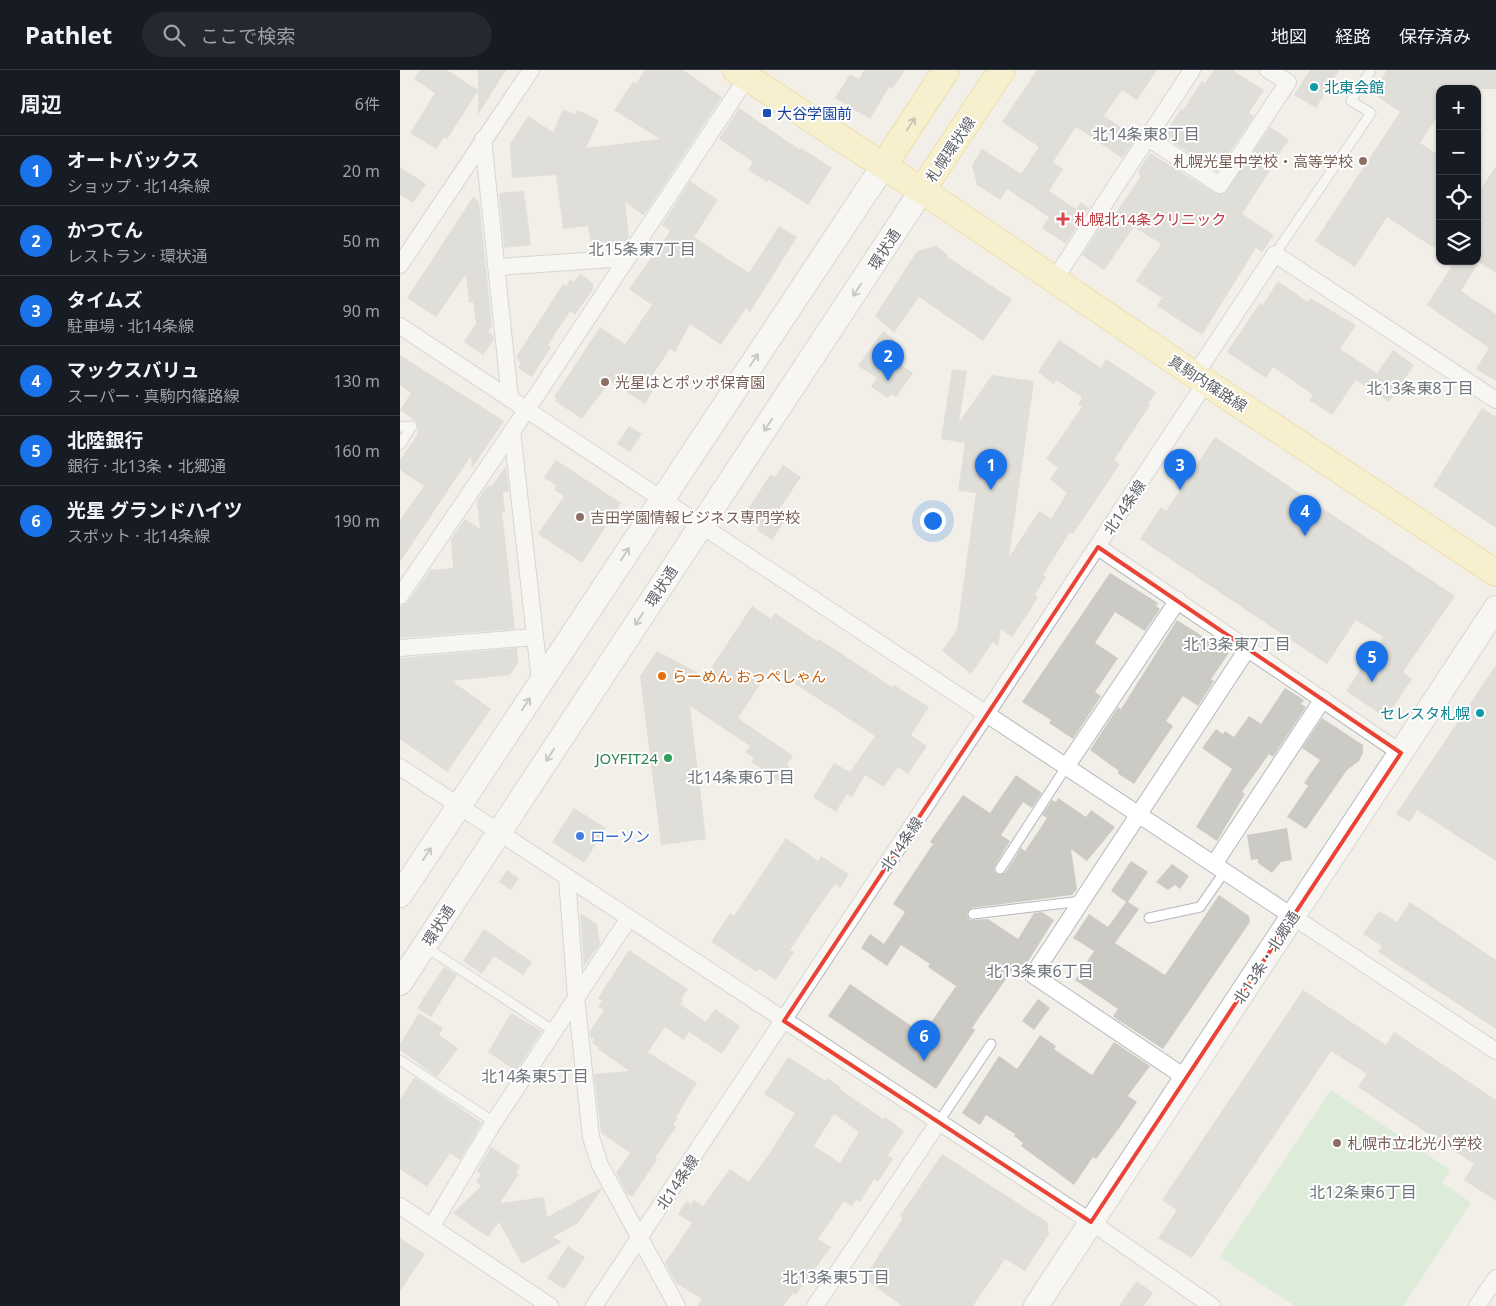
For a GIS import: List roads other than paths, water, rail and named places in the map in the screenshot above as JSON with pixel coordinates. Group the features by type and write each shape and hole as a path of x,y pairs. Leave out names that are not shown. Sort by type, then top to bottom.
{"main road":[{"path":"884,165 946,70"},
{"name":"札幌環状線","path":"745,72 856,149 922,190 1002,70"},
{"name":"真駒内篠路線","path":"922,190 1200,379 1496,573"}],"street":[{"path":"400,265 531,70"},
{"path":"1054,280 1192,70"},
{"path":"1148,138 1220,185 1288,82 1268,70"},
{"path":"400,596 527,410 627,258 745,72"},
{"path":"483,139 498,267 510,400"},
{"path":"400,895 661,498 884,165"},
{"name":"環状通","path":"400,983 922,190"},
{"path":"1276,254 1496,400"},
{"name":"北14条線","path":"594,1306 1098,547 1276,254"},
{"path":"498,267 627,258"},
{"path":"400,326 1496,1052"},
{"path":"512,430 540,681"},
{"path":"1098,547 1401,752"},
{"path":"1066,767 1178,600"},
{"name":"北13条・北郷通","path":"1036,1306 1496,608"},
{"path":"400,648 534,637"},
{"path":"1186,1078 1033,976 1248,648"},
{"path":"1219,868 1323,700"},
{"path":"400,767 1091,1222 1212,1306"},
{"path":"567,878 576,997 591,1137 600,1165 677,1306"},
{"path":"432,1226 494,1122 629,918"},
{"path":"815,1306 938,1123"},
{"path":"400,1206 550,1306"},
{"path":"1477,1306 1496,1278"}],"lane":[{"path":"1276,254 1371,113 1351,101 1371,70"},
{"path":"400,427 412,426 400,445"},
{"path":"1000,869 1066,767"},
{"path":"1149,918 1200,907 1219,868"},
{"path":"973,914 1082,901"},
{"path":"424,946 554,1031"},
{"path":"938,1123 991,1044"},
{"path":"400,1060 494,1122"}],"place":[{"name":"北東会館","path":"1314,87"},
{"name":"大谷学園前","path":"767,113"},
{"name":"札幌光星中学校・高等学校","path":"1363,161"},
{"name":"札幌北14条クリニック","path":"1063,219"},
{"name":"かつてん","path":"888,381"},
{"name":"光星はとポッポ保育園","path":"605,382"},
{"name":"オートバックス","path":"991,490"},
{"name":"タイムズ","path":"1180,490"},
{"name":"吉田学園情報ビジネス専門学校","path":"580,517"},
{"name":"マックスバリュ","path":"1305,536"},
{"name":"らーめん おっぺしゃん","path":"662,676"},
{"name":"北陸銀行","path":"1372,682"},
{"name":"セレスタ札幌","path":"1480,713"},
{"name":"JOYFIT24","path":"668,758"},
{"name":"ローソン","path":"580,836"},
{"name":"光星 グランドハイツ","path":"924,1061"},
{"name":"札幌市立北光小学校","path":"1337,1143"}],"district":[{"name":"北14条東8丁目","path":"1146,134"},
{"name":"北15条東7丁目","path":"642,249"},
{"name":"北13条東8丁目","path":"1420,388"},
{"name":"北13条東7丁目","path":"1237,644"},
{"name":"北14条東6丁目","path":"741,777"},
{"name":"北13条東6丁目","path":"1040,971"},
{"name":"北14条東5丁目","path":"535,1076"},
{"name":"北12条東6丁目","path":"1363,1192"},
{"name":"北13条東5丁目","path":"836,1277"}]}
